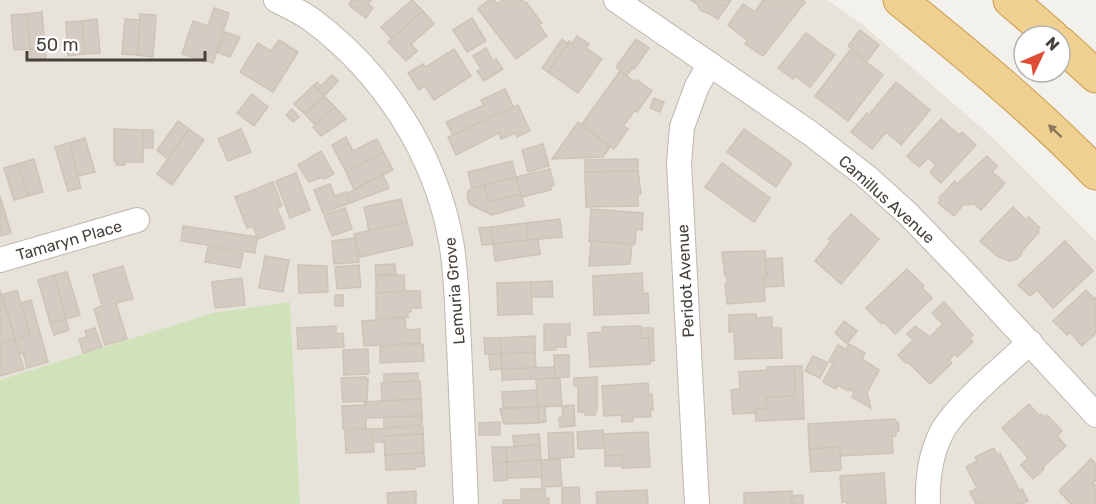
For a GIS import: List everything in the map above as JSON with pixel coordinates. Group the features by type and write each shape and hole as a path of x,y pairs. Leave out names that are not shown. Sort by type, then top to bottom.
{"highway":[{"path":"900,0 967,53 1056,132 1096,173"},
{"path":"1010,0 1038,24"},
{"path":"1072,54 1096,76"}],"street":[{"name":"Lemuria Grove","path":"276,0 310,19 345,47 374,76 402,116 426,161 444,209 456,282 466,504"},
{"name":"Camillus Avenue","path":"616,0 810,133 867,177 939,246 1096,415"},
{"name":"Peridot Avenue","path":"697,504 679,163 682,127 697,86 710,64"},
{"name":"Tamaryn Place","path":"0,260 137,220"},
{"path":"928,504 927,487 933,455 945,427 963,405 1030,342"}],"shaded area":[{"path":"0,0 827,0 862,24 993,138 1096,241 1096,504 300,504 290,303 77,357 0,380"}],"green space":[{"path":"290,302 300,504 0,504 0,380 213,313"}],"building":[{"path":"352,0 371,0 368,4 373,8 366,18 349,5"},
{"path":"412,0 423,11 392,39 381,27"},
{"path":"489,0 494,0 497,4 503,0 526,2 542,23 539,25 547,36 516,59 478,9"},
{"path":"691,0 731,0 718,19 701,11"},
{"path":"763,0 802,0 805,2 763,56 745,44 748,41 728,25 743,4 755,12"},
{"path":"214,8 229,13 213,63 182,54 193,21 208,26"},
{"path":"423,11 434,24 411,44 417,51 406,61 388,42"},
{"path":"42,12 45,47 30,49 27,14"},
{"path":"27,14 30,49 14,50 11,15"},
{"path":"140,14 156,15 153,57 137,55"},
{"path":"472,18 486,41 467,52 453,30"},
{"path":"97,19 100,53 84,54 82,21"},
{"path":"125,19 140,20 137,55 122,54"},
{"path":"82,21 84,54 68,56 66,22"},
{"path":"860,30 879,45 867,61 848,46"},
{"path":"225,32 240,37 230,57 217,52"},
{"path":"806,33 835,55 810,87 795,76 793,79 778,68"},
{"path":"577,36 589,44 586,48 602,59 578,93 548,72 569,41 572,44"},
{"path":"562,39 568,44 548,72 542,68"},
{"path":"636,39 649,48 627,75 616,67"},
{"path":"279,40 298,52 273,92 240,72 258,43 271,51"},
{"path":"45,47 46,60 31,61 30,49"},
{"path":"486,48 493,61 496,59 503,69 484,81 477,71 481,69 473,56"},
{"path":"454,49 471,76 434,100 425,86 419,90 408,73 423,64 426,67"},
{"path":"850,50 883,75 848,121 815,96"},
{"path":"620,71 652,91 637,112 635,110 623,126 628,129 614,149 581,125"},
{"path":"332,75 338,81 324,96 314,85 317,82 321,86"},
{"path":"896,82 930,110 901,145 886,132 872,149 851,132 867,113 869,115"},
{"path":"314,85 324,96 305,114 294,104"},
{"path":"505,89 514,108 453,135 446,122 484,105 481,100"},
{"path":"252,94 268,107 254,126 237,113"},
{"path":"324,96 335,107 315,125 305,114"},
{"path":"654,98 664,102 660,112 650,108"},
{"path":"518,105 530,131 517,137 515,133 501,139 499,133 456,155 448,137"},
{"path":"335,107 346,119 321,136 313,127"},
{"path":"292,109 299,117 293,122 286,115"},
{"path":"941,119 959,135 962,132 976,145 941,183 930,172 936,165 928,158 919,167 907,156"},
{"path":"178,121 189,129 168,159 157,150"},
{"path":"578,122 610,147 603,157 552,159"},
{"path":"114,129 143,130 143,162 125,162 125,165 116,165"},
{"path":"189,129 204,140 172,185 157,174"},
{"path":"241,129 251,152 228,161 218,139"},
{"path":"744,129 792,163 776,187 727,152"},
{"path":"143,130 153,130 153,148 143,148"},
{"path":"346,137 353,151 377,139 384,153 346,172 332,145"},
{"path":"85,138 95,172 78,176 69,143"},
{"path":"69,143 81,188 68,191 55,147"},
{"path":"543,144 549,166 528,172 522,150"},
{"path":"321,151 334,174 309,182 298,165"},
{"path":"384,153 393,170 354,189 346,172"},
{"path":"987,156 997,166 992,172 1005,183 981,210 974,204 963,205 954,216 938,203 941,200 939,198 955,181 957,184"},
{"path":"34,159 43,192 28,196 18,164"},
{"path":"638,159 638,171 585,172 585,160"},
{"path":"512,161 516,177 472,188 468,172"},
{"path":"722,163 770,198 754,222 705,187"},
{"path":"18,164 28,196 14,200 4,168"},
{"path":"550,169 554,185 551,186 551,190 522,197 516,177"},
{"path":"638,171 641,194 638,194 638,206 586,207 585,172"},
{"path":"296,173 310,210 290,218 276,181"},
{"path":"383,175 389,188 350,203 346,194"},
{"path":"516,177 521,194 488,202 484,185"},
{"path":"273,182 282,206 277,208 285,228 258,239 253,226 247,228 235,197"},
{"path":"330,184 335,196 346,192 350,203 323,213 314,190"},
{"path":"484,185 488,202 521,194 524,206 492,215 469,204 467,194 469,190"},
{"path":"0,196 11,233 0,236"},
{"path":"401,199 407,222 369,231 364,207"},
{"path":"1013,207 1026,220 1029,217 1040,228 1017,259 1010,261 997,256 980,241"},
{"path":"345,208 352,229 332,236 324,215"},
{"path":"591,209 643,213 642,230 636,229 635,244 589,241"},
{"path":"851,214 879,239 841,284 815,261 831,241 828,239"},
{"path":"560,219 562,237 528,240 526,223"},
{"path":"407,222 413,245 360,257 354,234"},
{"path":"526,223 528,240 493,244 491,227"},
{"path":"183,226 257,237 255,253 181,241"},
{"path":"491,227 493,244 482,245 479,228"},
{"path":"355,238 359,262 334,264 332,241"},
{"path":"538,239 540,254 495,261 493,244"},
{"path":"591,241 632,244 630,264 589,266"},
{"path":"1065,241 1093,271 1053,308 1037,290 1030,296 1018,285"},
{"path":"208,247 243,253 240,268 205,262"},
{"path":"765,251 767,277 763,277 765,301 727,304 725,284 727,276 725,276 722,252"},
{"path":"265,256 289,260 283,292 259,288"},
{"path":"782,258 784,286 764,287 763,277 767,277 765,259"},
{"path":"395,264 396,274 376,275 375,265"},
{"path":"298,265 327,266 328,292 299,293"},
{"path":"359,265 361,287 337,289 335,267"},
{"path":"123,266 133,299 116,303 127,339 105,345 94,309 102,306 93,275"},
{"path":"907,269 932,298 895,334 866,308"},
{"path":"67,272 80,315 66,319 54,275"},
{"path":"642,273 643,294 648,293 649,313 594,315 593,276"},
{"path":"54,275 66,319 50,323 38,280"},
{"path":"404,275 405,291 376,293 376,276"},
{"path":"242,278 245,305 215,308 212,282"},
{"path":"552,281 553,297 531,297 531,282"},
{"path":"531,282 532,314 498,315 497,283"},
{"path":"17,290 30,335 15,339 2,295"},
{"path":"1086,290 1094,299 1096,297 1096,333 1082,346 1070,332 1067,335 1053,321"},
{"path":"0,291 15,339 0,344"},
{"path":"420,291 421,308 411,308 408,317 376,318 376,293"},
{"path":"335,295 343,295 343,306 335,306"},
{"path":"31,300 48,362 27,368 23,353 19,354 15,339 30,335 21,303"},
{"path":"944,302 973,335 970,339 973,342 957,357 954,354 949,360 952,363 930,384 898,355 913,340 907,334 915,326 930,337 943,324 932,313"},
{"path":"756,314 756,318 772,317 772,328 781,328 782,358 735,359 734,331 729,332 729,315"},
{"path":"405,318 406,330 420,329 420,343 364,346 362,321"},
{"path":"66,319 69,330 54,335 50,323"},
{"path":"844,321 857,331 847,344 835,333"},
{"path":"544,324 570,324 570,335 566,335 566,347 544,350"},
{"path":"336,326 336,334 343,333 344,347 298,349 297,328"},
{"path":"641,326 641,338 649,338 650,364 590,367 588,333 602,332 602,327"},
{"path":"95,328 102,347 83,353 79,339 87,337 85,331"},
{"path":"641,328 653,328 654,361 650,361 649,338 641,338"},
{"path":"535,336 535,352 501,354 500,338"},
{"path":"484,338 500,338 501,354 485,354"},
{"path":"15,339 24,369 0,376 0,344"},
{"path":"423,344 424,361 380,363 380,347"},
{"path":"849,344 865,353 862,359 879,370 867,393 871,408 852,397 854,392 849,389 848,391 838,385 836,389 823,382 833,363 829,361 838,345 846,349"},
{"path":"368,349 369,374 344,375 343,350"},
{"path":"535,352 536,368 502,369 501,354"},
{"path":"489,354 501,354 502,369 490,370"},
{"path":"554,355 569,355 569,377 555,378"},
{"path":"813,356 828,363 820,378 805,371"},
{"path":"794,366 802,366 804,419 756,421 755,409 766,408 766,397 795,396"},
{"path":"794,366 795,396 766,397 766,408 755,409 755,413 733,414 731,390 740,389 739,372 767,370 767,367"},
{"path":"554,367 555,378 502,380 502,369"},
{"path":"418,373 418,381 384,383 384,374"},
{"path":"366,377 368,379 367,401 343,402 341,378"},
{"path":"597,377 597,411 595,415 585,415 585,412 578,412 578,386 574,386 574,378"},
{"path":"560,378 562,406 538,407 536,379"},
{"path":"420,381 421,399 382,401 381,383"},
{"path":"648,383 649,395 652,394 651,417 633,417 633,421 622,422 622,415 604,416 602,386"},
{"path":"537,390 538,407 503,408 502,392"},
{"path":"421,399 422,416 366,418 366,428 343,429 342,406 365,405 364,402"},
{"path":"1029,404 1039,416 1047,415 1062,431 1057,436 1066,446 1033,479 1021,465 1028,458 1002,428"},
{"path":"574,405 575,426 560,427 559,418 563,417 562,406"},
{"path":"545,406 546,422 538,423 538,407"},
{"path":"538,407 538,423 504,424 500,409"},
{"path":"422,416 422,425 384,427 384,417"},
{"path":"895,419 898,422 899,431 896,431 896,436 892,436 893,453 840,456 840,447 809,449 808,424"},
{"path":"500,422 500,435 479,435 479,423"},
{"path":"423,427 423,434 384,436 384,442 373,442 371,438 370,429"},
{"path":"370,429 374,452 346,453 345,431"},
{"path":"603,430 604,448 578,449 577,432"},
{"path":"573,432 574,457 549,459 548,433"},
{"path":"648,432 650,467 622,468 622,455 605,456 603,434"},
{"path":"423,434 424,453 385,455 384,436"},
{"path":"539,434 540,445 514,446 513,436"},
{"path":"540,445 541,460 507,462 506,447"},
{"path":"492,447 506,447 507,462 493,463"},
{"path":"840,447 841,470 811,472 809,449"},
{"path":"994,448 997,455 1000,453 1019,490 1022,489 1028,501 1022,504 976,504 970,492 977,488 966,467 977,461 975,457"},
{"path":"424,453 425,466 415,467 415,469 386,470 385,455"},
{"path":"622,455 622,466 605,466 605,456"},
{"path":"560,459 562,486 542,487 541,460"},
{"path":"1091,459 1096,464 1096,480 1093,483 1096,486 1096,504 1071,504 1059,491"},
{"path":"541,460 542,477 507,478 507,462"},
{"path":"507,462 507,480 494,481 493,463"},
{"path":"884,473 886,504 842,502 840,476"},
{"path":"579,487 580,504 562,504 562,488"},
{"path":"521,489 545,489 549,504 503,504 503,500 521,500"},
{"path":"647,490 648,504 597,504 596,492"},
{"path":"416,491 416,504 388,504 387,493"},
{"path":"792,491 792,504 744,504 744,493"},
{"path":"803,495 803,504 792,504 792,496"}]}
